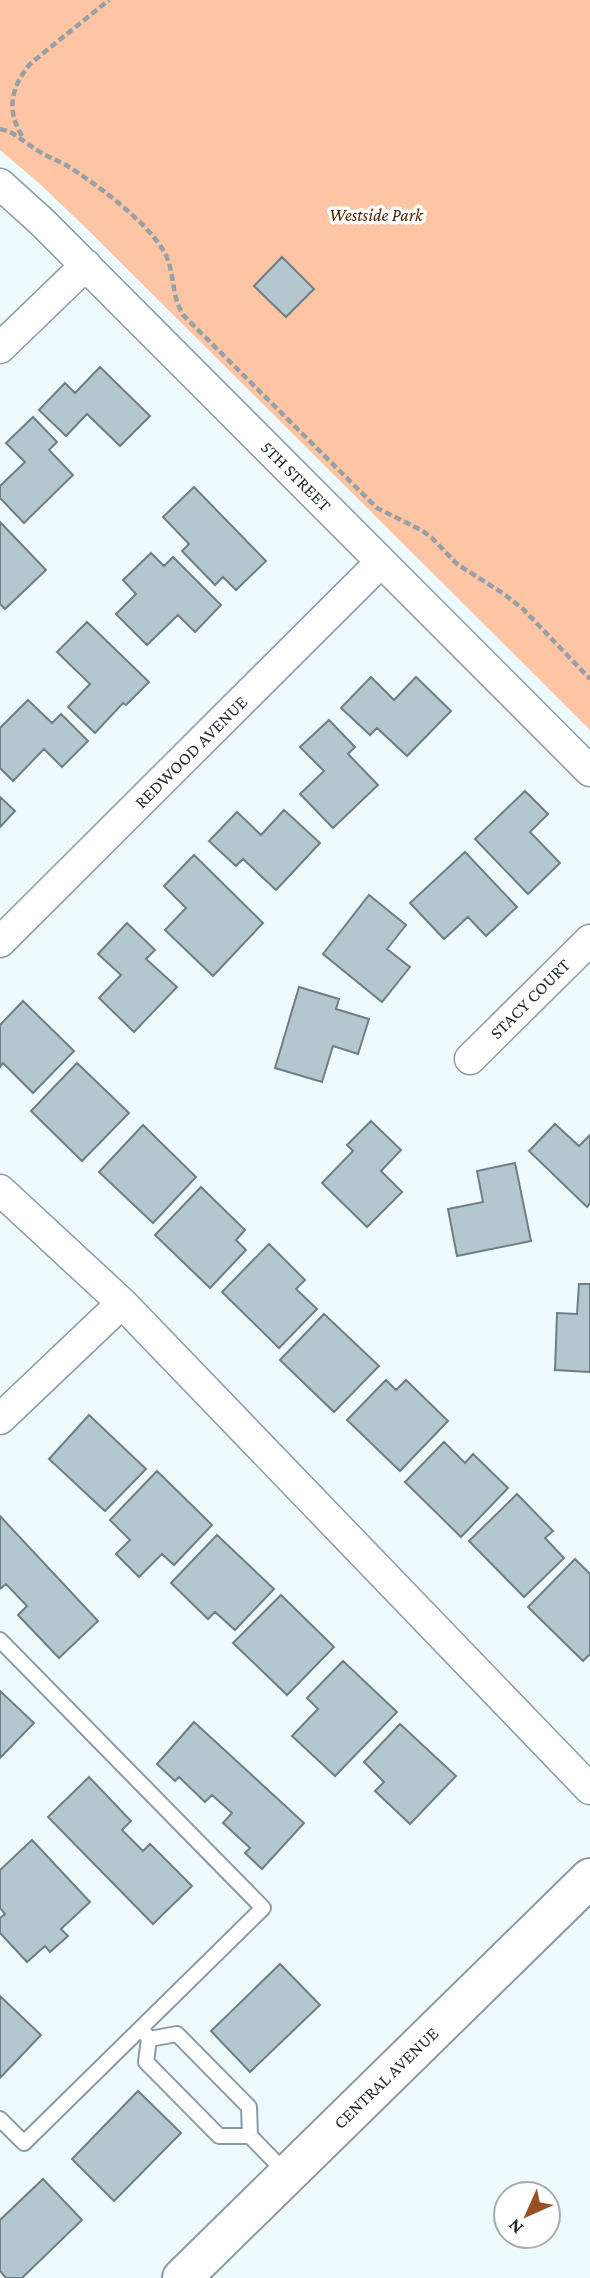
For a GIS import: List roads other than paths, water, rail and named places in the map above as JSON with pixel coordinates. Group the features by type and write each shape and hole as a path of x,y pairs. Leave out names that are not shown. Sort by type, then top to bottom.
{"main road":[{"name":"CENTRAL AVENUE","path":"182,2278 590,1878"}],"street":[{"name":"5TH STREET","path":"0,184 86,265 590,771"},
{"path":"0,348 86,265"},
{"name":"REDWOOD AVENUE","path":"0,942 382,562"},
{"name":"STACY COURT","path":"470,1059 590,940"},
{"path":"0,1190 122,1304 590,1789"},
{"path":"0,1419 122,1304"}],"lane":[{"path":"0,1640 263,1908 145,2034 24,2143 0,2119"},
{"path":"145,2034 177,2034 249,2107 250,2136 288,2175"},
{"path":"145,2034 146,2062 219,2136 250,2136"}],"park label":[{"name":"Westside Park","path":"376,215"}]}
